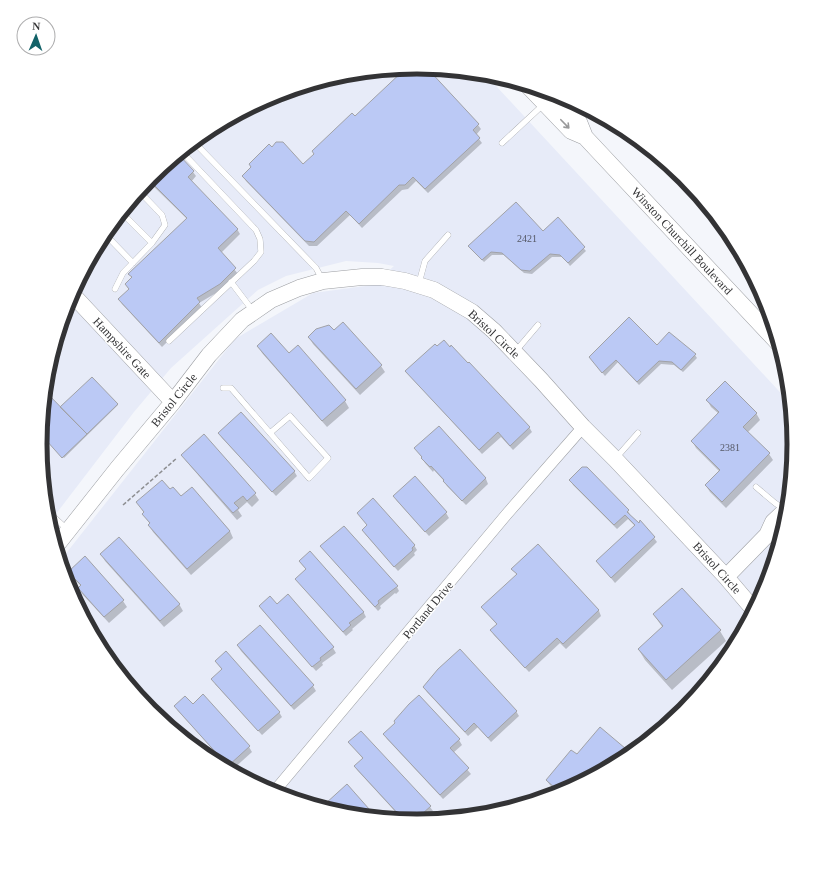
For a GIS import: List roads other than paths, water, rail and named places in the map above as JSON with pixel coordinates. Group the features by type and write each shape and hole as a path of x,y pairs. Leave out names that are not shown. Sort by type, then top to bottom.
{"street":[{"name":"Winston Churchill Boulevard","path":"552,100 579,122 585,137 769,334"},
{"name":"Bristol Circle","path":"60,540 173,402 209,355 242,320 271,300 299,288 323,281 362,277 382,277 419,285 434,290 472,312 494,331 726,577 750,605"},
{"name":"Hampshire Gate","path":"77,299 173,402"},
{"name":"Portland Drive","path":"278,787 506,515 583,427"},
{"path":"726,577 767,535 773,522 780,515"},
{"path":"767,535 776,531"}],"lane":[{"path":"502,143 548,99"},
{"path":"198,146 316,268 323,281"},
{"path":"169,341 254,261 261,252 260,239 256,230 186,156"},
{"path":"115,289 123,273 152,243 165,225 162,215 143,196"},
{"path":"125,216 152,243"},
{"path":"419,285 425,261 448,235"},
{"path":"109,238 134,263"},
{"path":"231,282 254,312"},
{"path":"515,352 538,325"},
{"path":"223,388 231,388 270,433 309,478 328,458 290,416 270,433"},
{"path":"615,459 638,433"},
{"path":"756,487 775,503 782,506"},
{"path":"54,517 68,530"}]}
